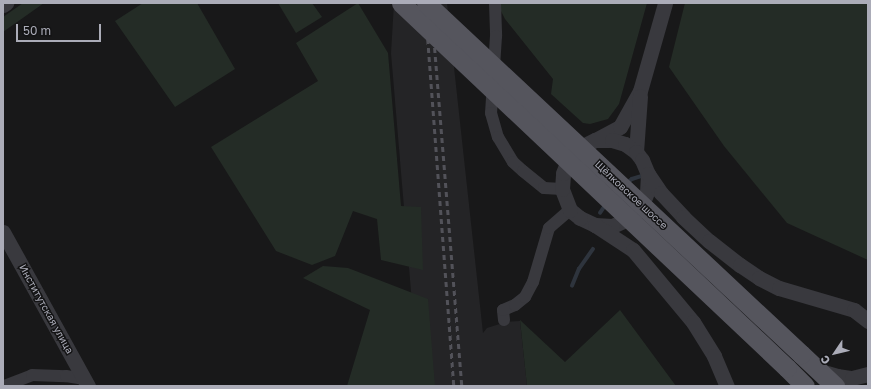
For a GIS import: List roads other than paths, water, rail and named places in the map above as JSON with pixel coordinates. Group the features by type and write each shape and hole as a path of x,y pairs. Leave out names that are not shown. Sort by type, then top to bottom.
{"main road":[{"name":"Щёлковское шоссе","path":"401,3 805,386"},
{"name":"Щёлковское шоссе","path":"426,3 835,386"}],"street":[{"path":"495,3 496,36 491,113 498,137 513,162 523,171 544,188 562,189"},
{"path":"636,152 640,91 665,3"},
{"path":"640,91 620,127 581,146 569,158 563,173 562,189 570,210 580,218 596,225 633,250 657,281 693,322 714,356 727,386"},
{"path":"596,140 612,140 625,144 636,152 642,160 648,174 661,193 683,217 709,242 759,278 779,288 854,310 868,321"},
{"path":"596,225 612,226 628,220 641,208 648,192 648,174"},
{"path":"641,208 656,208 683,217"},
{"path":"504,320 503,310 515,305 525,297 533,282 549,228 570,210"},
{"path":"628,220 628,234 633,250"},
{"name":"Институтская улица","path":"3,232 86,382"},
{"path":"820,371 837,376 852,378 868,374"},
{"path":"4,386 32,375 66,376 86,382"}],"waterway":[{"path":"627,183 632,179 642,176"},
{"path":"600,213 606,204"},
{"path":"572,286 579,269 593,249"}],"railway":[{"path":"425,3 454,386"},
{"path":"431,3 462,386"}]}
